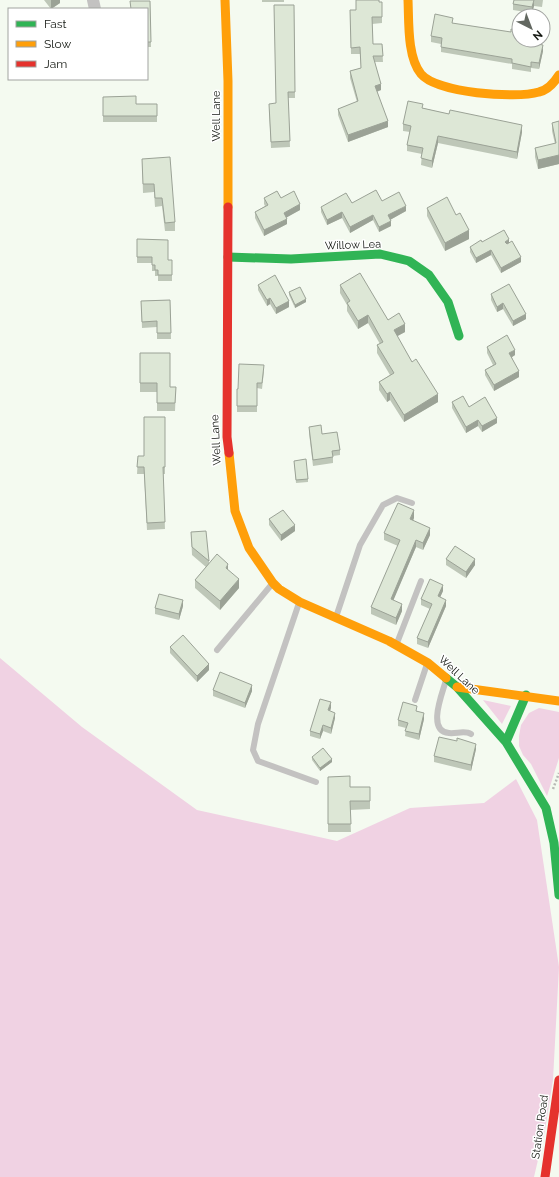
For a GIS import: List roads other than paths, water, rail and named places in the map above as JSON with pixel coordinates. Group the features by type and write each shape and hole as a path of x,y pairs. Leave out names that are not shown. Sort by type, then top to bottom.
{"street":[{"name":"Well Lane","path":"225,0 228,81 227,437 235,511 249,548 273,583 279,589 300,602 397,645 428,663 457,687 506,742"},
{"path":"408,0 412,56 416,67 422,76 431,82 450,88 500,95 528,94 536,93 552,86 559,75"},
{"name":"Willow Lea","path":"228,257 291,259 380,254 409,261 429,275 448,302 459,336"},
{"path":"457,687 494,693 526,695 559,701"},
{"path":"526,695 506,742 546,808 554,843 559,895"},
{"name":"Station Road","path":"545,1177 559,1080"}],"lane":[{"path":"336,618 360,545 383,505 397,498 412,503"},
{"path":"397,645 421,581"},
{"path":"217,650 273,583"},
{"path":"300,602 258,724 253,750 258,761 316,782"},
{"path":"415,700 428,663"},
{"path":"447,678 438,710 437,720 440,729 446,733 467,732 471,734"}]}
